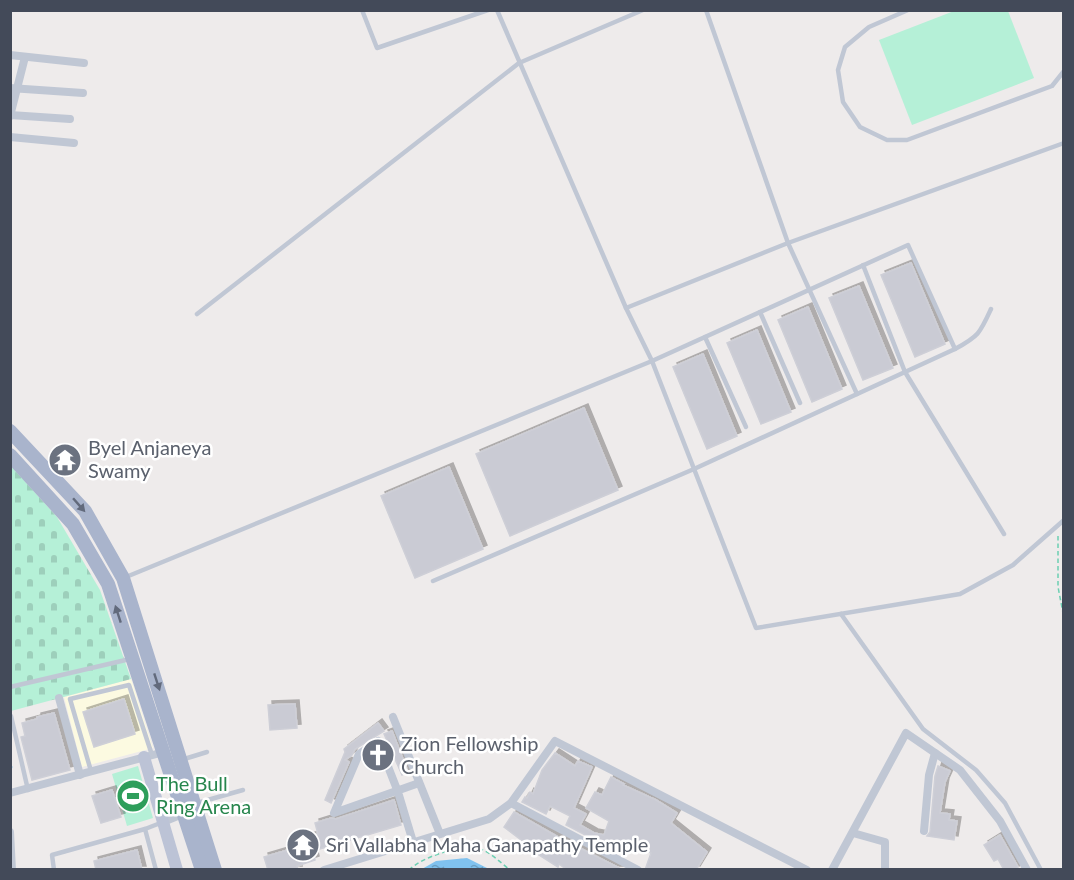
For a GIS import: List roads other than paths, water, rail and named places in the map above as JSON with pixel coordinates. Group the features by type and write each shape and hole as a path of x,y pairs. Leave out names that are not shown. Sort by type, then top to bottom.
{"main road":[{"path":"10,431 84,511 123,578 181,760 202,870"},
{"path":"10,455 73,524 108,585 133,659 153,755 190,809 215,870"}],"street":[{"path":"10,55 84,63"},
{"path":"25,57 14,88 11,115 70,119"},
{"path":"14,88 83,93"},
{"path":"10,137 74,143"},
{"path":"59,698 80,775"},
{"path":"393,717 440,834"},
{"path":"832,870 906,733 960,770 1000,821 1027,870"},
{"path":"413,842 398,792 378,741 359,754 334,813 398,792 419,783"},
{"path":"324,870 489,819 511,803 555,741 807,870"},
{"path":"924,831 929,775 935,753"},
{"path":"10,793 153,755 163,822 177,870"},
{"path":"511,803 638,870"},
{"path":"163,822 190,809"},
{"path":"10,832 12,870"},
{"path":"853,833 885,842 885,870"}],"lane":[{"path":"362,10 377,48 488,10"},
{"path":"496,10 626,308 652,361 756,628 960,594 1013,565 1062,521"},
{"path":"197,314 519,63 643,10"},
{"path":"706,10 789,243 857,394"},
{"path":"908,10 869,27 845,47 838,70 843,102 860,127 887,140 907,140 1052,86 1064,71"},
{"path":"626,308 789,243 1064,143"},
{"path":"123,578 652,361 908,245 955,349"},
{"path":"863,265 905,372 1004,534"},
{"path":"433,581 694,469 955,349 979,333 991,309"},
{"path":"759,312 800,404"},
{"path":"705,337 746,427"},
{"path":"841,614 923,729 976,770 1005,803 1041,870"},
{"path":"10,687 133,659"},
{"path":"91,772 70,699 129,685 153,755"},
{"path":"11,716 27,790"},
{"path":"181,760 207,752"},
{"path":"190,809 243,790"},
{"path":"54,870 52,855 163,822"},
{"path":"145,829 156,870"}],"water":[{"path":"467,858 489,869 422,869 436,861"}],"place":[{"name":"Byel Anjaneya Swamy","path":"65,460"},
{"name":"Zion Fellowship Church","path":"378,755"},
{"name":"The Bull Ring Arena","path":"133,796"},
{"name":"Sri Vallabha Maha Ganapathy Temple","path":"303,845"}]}
